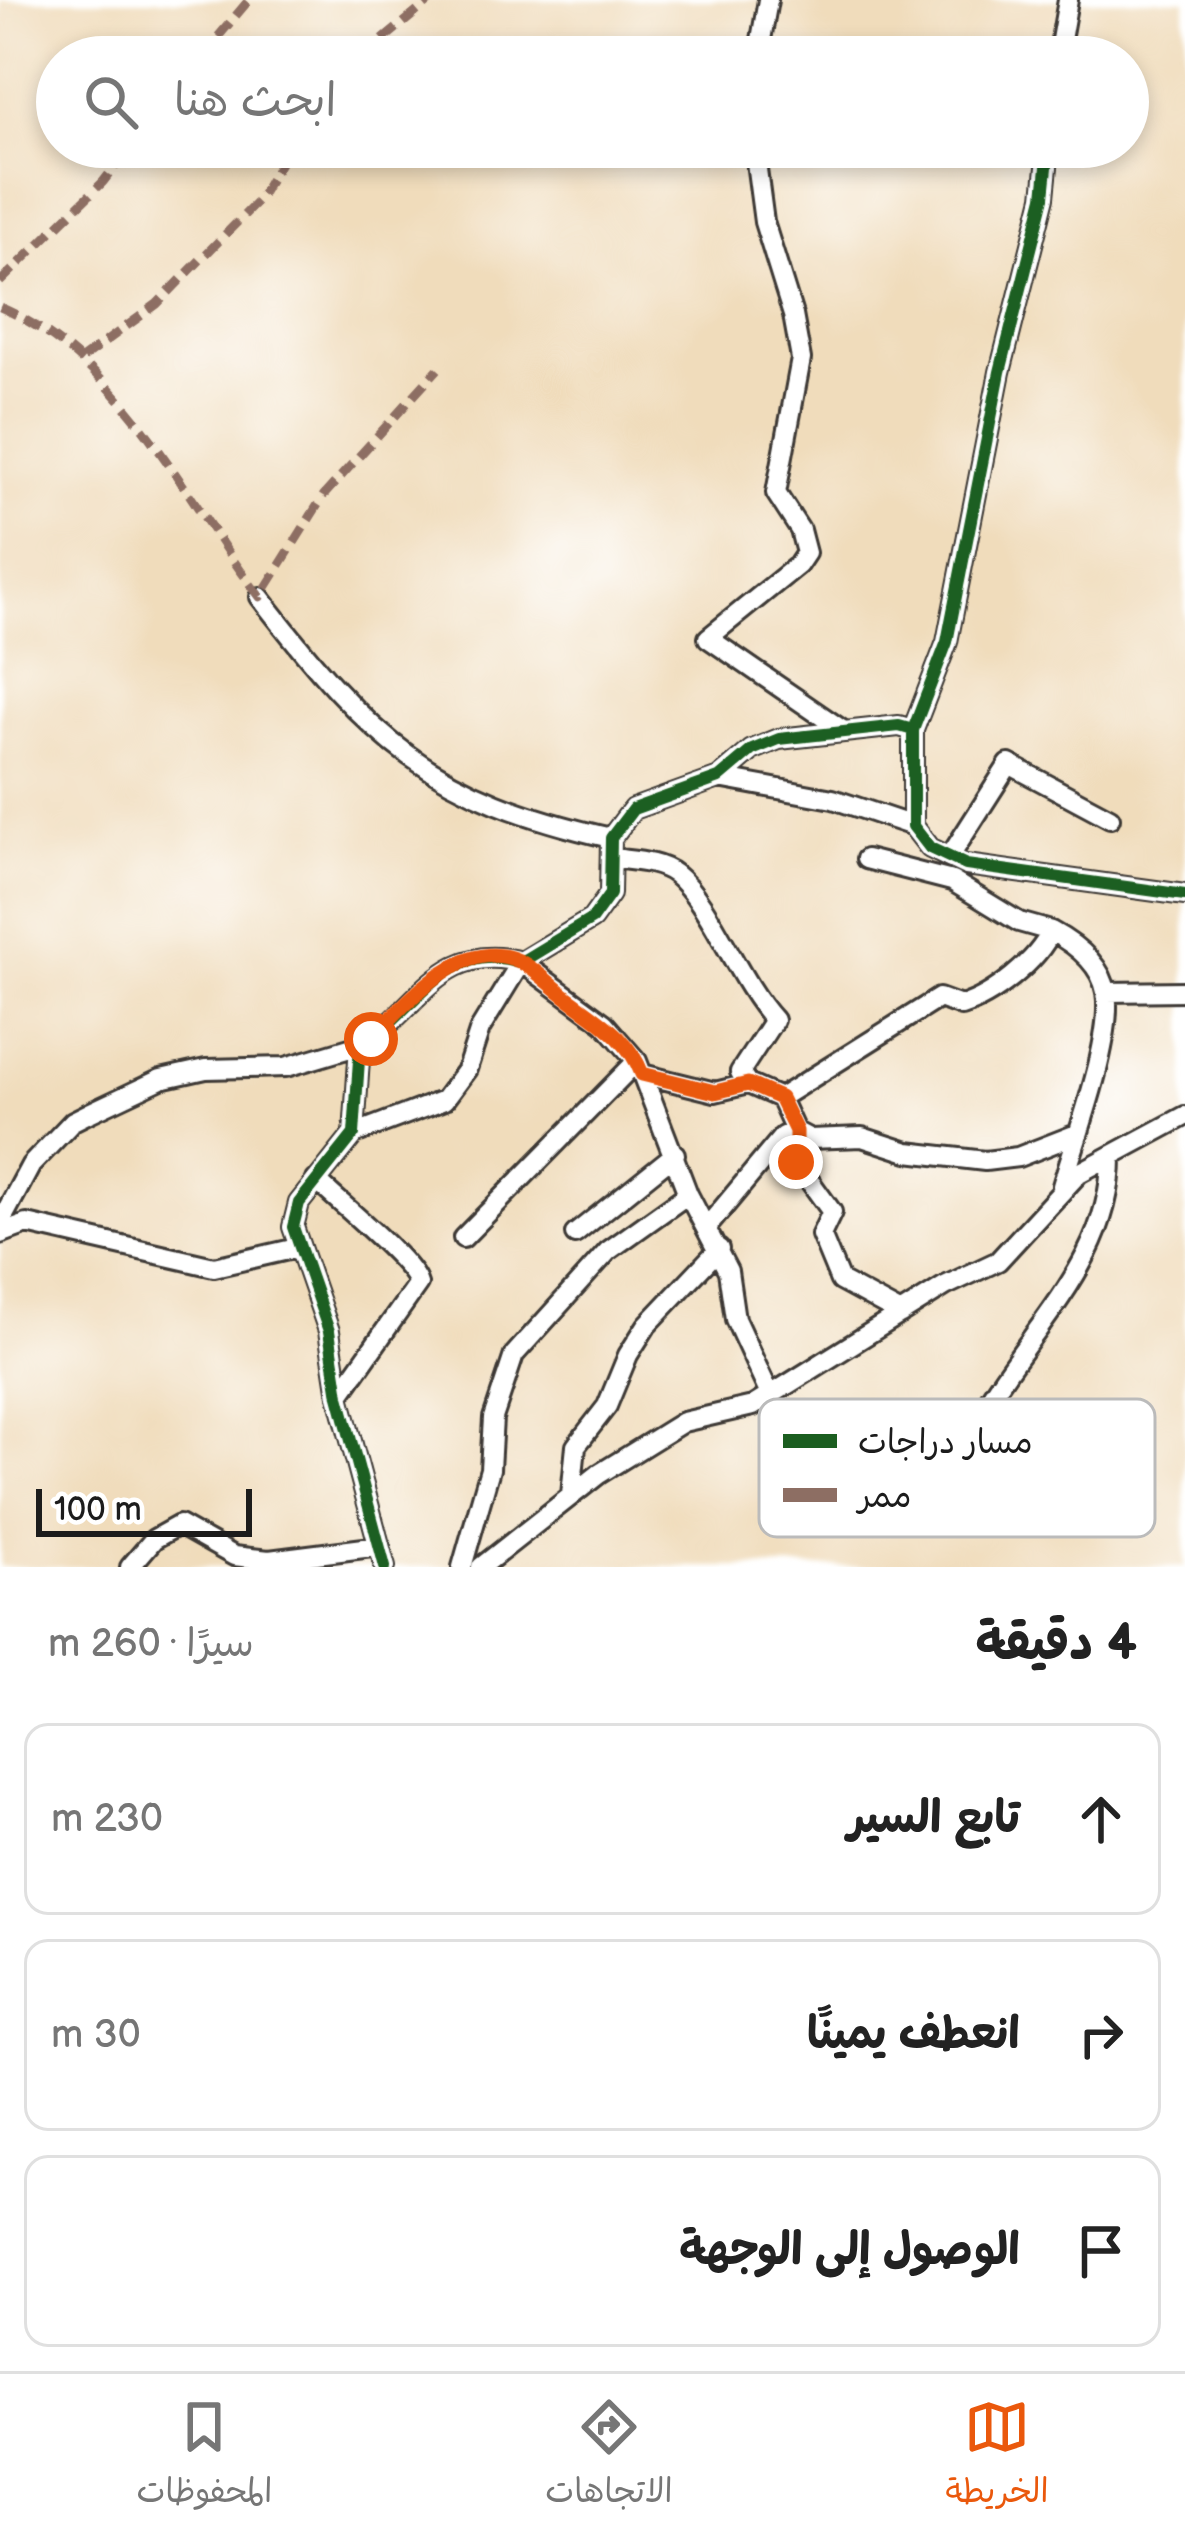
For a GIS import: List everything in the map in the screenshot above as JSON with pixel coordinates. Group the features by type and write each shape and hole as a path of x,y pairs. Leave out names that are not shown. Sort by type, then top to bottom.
{"street":[{"path":"762,36 768,0"},
{"path":"1062,36 1068,0"},
{"path":"757,168 764,222 794,314 801,359 776,493 800,530 806,553 798,565 708,638 845,732"},
{"path":"913,826 913,730 947,641 1000,372 1044,197 1047,168"},
{"path":"260,597 346,700 411,762 498,808 673,872 699,904 752,996 774,1020 740,1072 748,1084 780,1098 796,1131 796,1162 832,1212 821,1235 840,1281 902,1315"},
{"path":"385,1567 339,1396 329,1331 297,1248 293,1227 299,1203 354,1134 443,1100 458,1085 480,1029 521,962 592,919 610,894 612,848 633,808 719,778 752,750 779,740 899,726 913,730"},
{"path":"949,858 1010,764 1110,818"},
{"path":"719,778 851,803 913,826 930,848 965,865 1185,895"},
{"path":"866,859 952,880 1019,922 1051,932 1083,950 1106,992 1090,1095 1062,1186"},
{"path":"780,1098 939,998 961,1006 983,998 1036,952 1051,932"},
{"path":"0,1222 31,1166 73,1121 161,1079 206,1069 286,1067 360,1045 405,1004 470,959 495,954 521,962 604,1023 639,1067 688,1194 728,1271 735,1319 771,1396"},
{"path":"1106,992 1185,991"},
{"path":"354,1134 360,1045"},
{"path":"639,1067 715,1092 748,1084"},
{"path":"463,1238 639,1067"},
{"path":"765,1399 998,1261 1062,1186 1185,1116"},
{"path":"796,1131 810,1139 862,1137 908,1152 985,1162 1018,1157 1077,1133"},
{"path":"708,1226 784,1136 796,1131"},
{"path":"575,1234 675,1154"},
{"path":"990,1399 1043,1328 1096,1235 1107,1209 1111,1156"},
{"path":"316,1180 379,1242 405,1260 418,1284 339,1396"},
{"path":"462,1567 463,1548 490,1468 493,1418 514,1355 608,1251 688,1194"},
{"path":"0,1234 27,1224 214,1267 297,1248"},
{"path":"571,1495 576,1446 607,1406 628,1354 647,1325 718,1249"},
{"path":"481,1567 571,1495 683,1422 732,1415 759,1402"},
{"path":"130,1567 154,1539 178,1525 229,1562 380,1546"}],"marked path":[{"path":"219,36 249,0"},
{"path":"387,36 431,0"},
{"path":"0,282 114,168"},
{"path":"83,358 157,304 258,201 277,168"},
{"path":"0,307 43,331 116,396 260,597 324,495 438,369"}],"cycle path":[{"path":"1047,168 1044,197 1000,372 947,642 913,730 913,826 930,848 966,865 1185,895"},
{"path":"385,1567 339,1396 329,1331 293,1227 299,1203 354,1134 360,1045 450,969 493,958 521,962 592,919 610,894 611,838 633,809 719,778 752,750 779,739 899,726 913,730"}],"route":[{"path":"371,1039 405,1004 451,969 495,954 521,962 604,1023 627,1045 642,1074 715,1092 748,1084 780,1098 796,1131 796,1162"}]}
